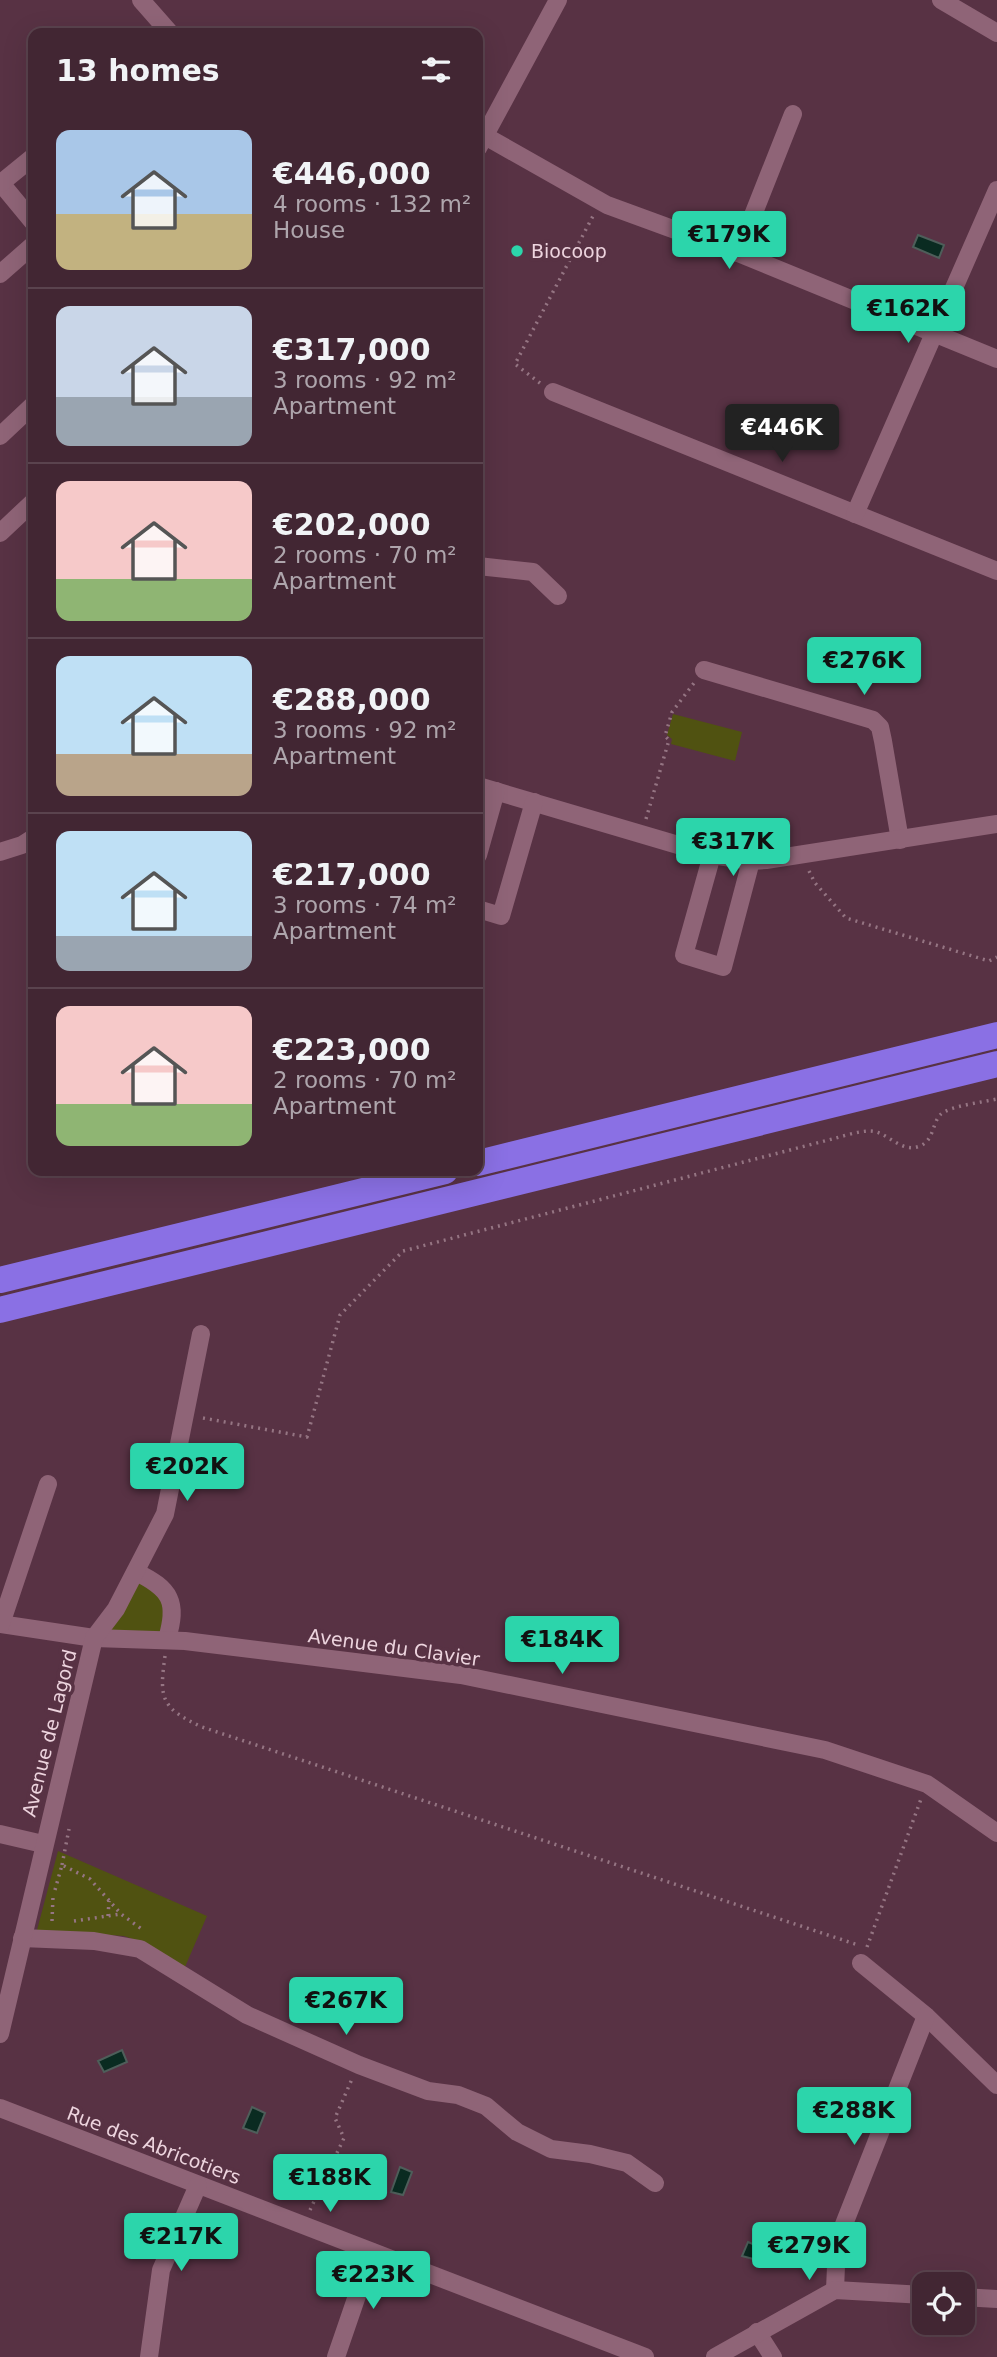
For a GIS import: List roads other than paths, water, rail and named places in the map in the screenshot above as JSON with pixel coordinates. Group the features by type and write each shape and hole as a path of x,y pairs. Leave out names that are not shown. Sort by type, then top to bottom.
{"highway":[{"path":"483,1162 997,1035"},
{"path":"0,1310 997,1064"},
{"path":"0,1280 425,1176"}],"street":[{"path":"141,0 166,28"},
{"path":"483,138 558,0"},
{"path":"953,3 997,33"},
{"path":"738,253 793,114"},
{"path":"483,143 599,201 738,253 997,359"},
{"path":"28,161 1,182 28,216"},
{"path":"855,514 997,190"},
{"path":"0,274 28,249"},
{"path":"553,392 997,571"},
{"path":"0,436 28,410"},
{"path":"0,533 28,507"},
{"path":"483,567 533,572 558,596"},
{"path":"704,670 873,720 880,727 883,740 900,840"},
{"path":"483,787 712,855 751,861 801,856 997,824"},
{"path":"483,837 496,791"},
{"path":"483,911 500,916 534,802"},
{"path":"0,852 28,841"},
{"path":"712,855 684,955 723,967 751,861"},
{"name":"Avenue de Lagord","path":"0,2034 94,1638 116,1609 165,1514 201,1334"},
{"path":"1,1624 48,1484"},
{"path":"136,1572 155,1582 171,1601 174,1612 167,1639"},
{"name":"Avenue du Clavier","path":"1,1624 94,1638 167,1639 461,1675 825,1750 927,1784 997,1833"},
{"path":"0,1834 43,1844"},
{"path":"22,1938 53,1932 140,1949 247,2015 359,2065 428,2091 458,2095 486,2106 517,2133 551,2149 628,2163 655,2183"},
{"path":"864,1956 997,2085"},
{"path":"835,2290 837,2242 926,2015"},
{"name":"Rue des Abricotiers","path":"0,2108 645,2357"},
{"path":"149,2357 162,2270 198,2185"},
{"path":"336,2357 372,2252"},
{"path":"715,2357 835,2290 912,2294"},
{"path":"975,2298 997,2299"},
{"path":"757,2332 773,2357"}],"place":[{"name":"Biocoop","path":"517,251"}]}
